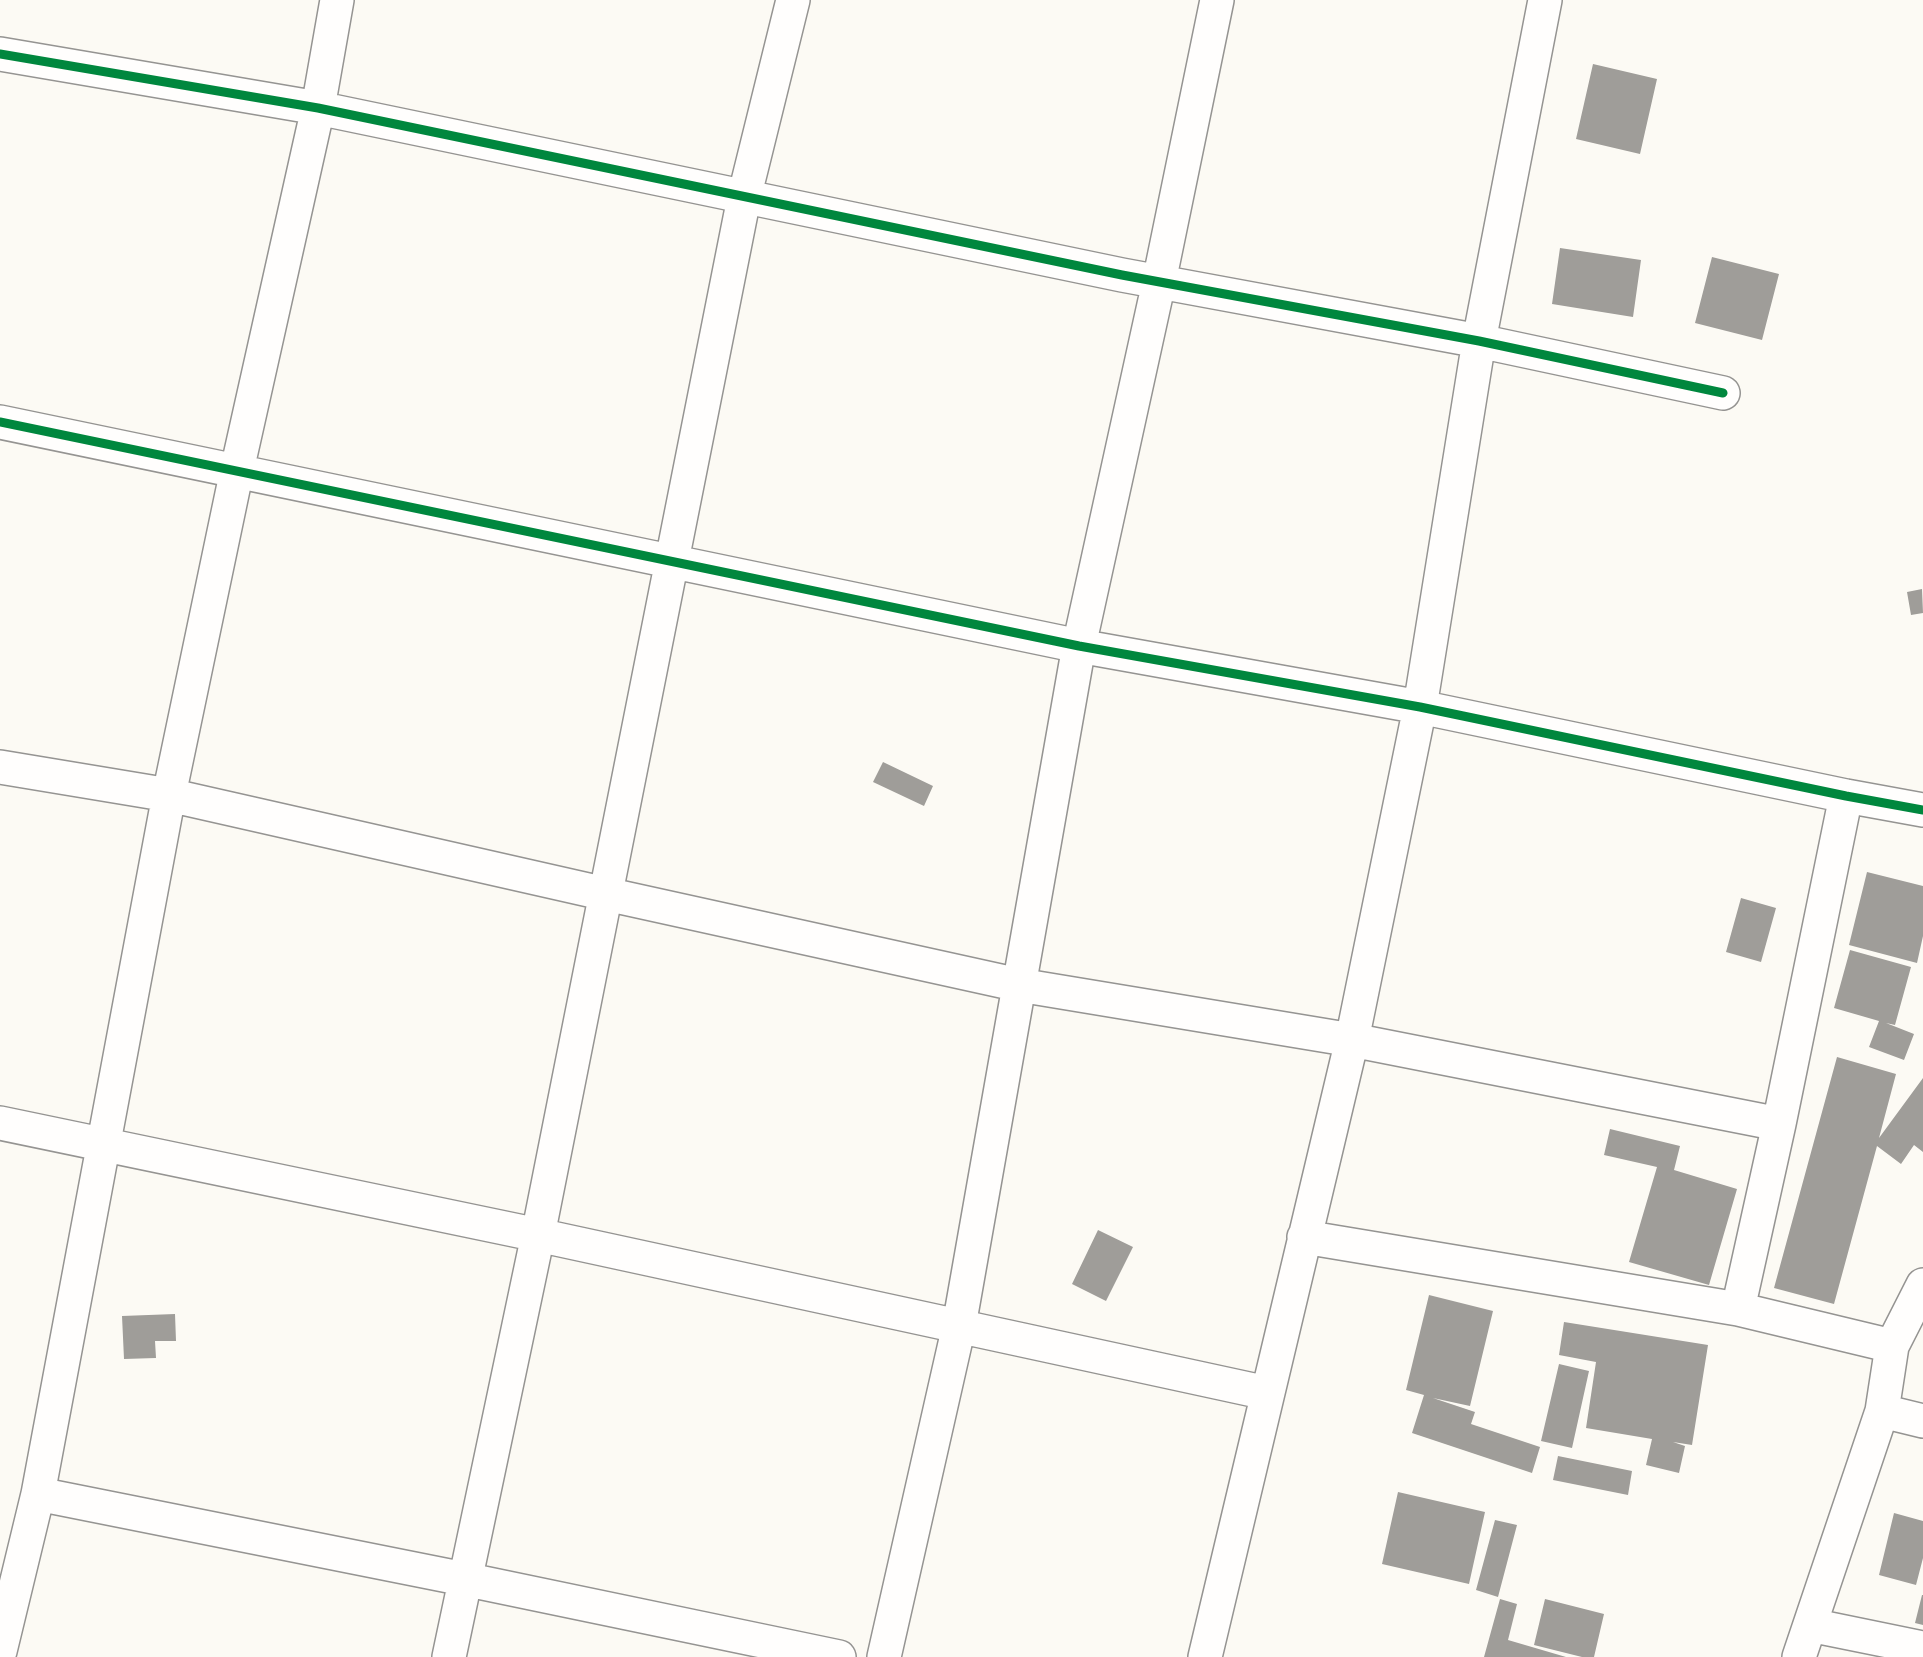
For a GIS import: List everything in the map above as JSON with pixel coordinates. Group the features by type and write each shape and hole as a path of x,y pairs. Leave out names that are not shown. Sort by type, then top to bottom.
{"street":[{"path":"0,1651 10,1571 38,1494 170,795 237,470 318,108 337,0"},
{"path":"449,1657 538,1235 744,198 793,0"},
{"path":"884,1657 959,1326 1079,646 1159,282 1217,0"},
{"path":"1204,1657 1352,1040 1420,707 1479,341 1545,0"},
{"path":"0,54 318,108 744,198 1159,282 1479,341 1723,393"},
{"path":"0,422 1079,646 1420,707 1923,810"},
{"path":"0,767 170,795 1019,985 1352,1040 1779,1124"},
{"path":"1738,1309 1779,1124 1846,796"},
{"path":"0,1123 538,1235 1267,1393"},
{"path":"1304,1236 1738,1309 1892,1346"},
{"path":"1799,1657 1882,1411 1892,1346 1923,1285"},
{"path":"1882,1411 1923,1421"},
{"path":"38,1494 839,1657"},
{"path":"1810,1625 1923,1648"}],"building":[{"path":"1593,64 1657,79 1640,154 1576,139"},
{"path":"1560,248 1641,260 1633,317 1552,304"},
{"path":"1712,257 1779,274 1762,340 1695,323"},
{"path":"1922,589 1923,613 1911,615 1907,592"},
{"path":"883,762 933,786 924,806 873,782"},
{"path":"1867,872 1923,886 1923,936 1917,963 1849,945"},
{"path":"1741,898 1776,908 1761,962 1726,952"},
{"path":"1850,950 1911,967 1895,1025 1886,1023 1914,1034 1904,1060 1869,1047 1879,1021 1834,1008"},
{"path":"1837,1057 1896,1074 1879,1138 1923,1078 1923,1152 1914,1145 1901,1164 1877,1146 1834,1304 1774,1288"},
{"path":"1610,1129 1680,1146 1674,1170 1737,1189 1709,1285 1629,1262 1657,1167 1604,1155"},
{"path":"1098,1230 1133,1247 1106,1301 1072,1284"},
{"path":"1429,1295 1493,1311 1470,1406 1433,1398 1475,1412 1471,1424 1540,1447 1532,1473 1412,1433 1424,1395 1406,1390"},
{"path":"175,1314 176,1341 155,1341 156,1358 124,1359 122,1316"},
{"path":"1564,1322 1708,1345 1692,1445 1673,1442 1685,1446 1679,1473 1646,1465 1652,1439 1586,1428 1596,1362 1559,1355"},
{"path":"1559,1364 1589,1371 1572,1448 1541,1441"},
{"path":"1558,1456 1632,1471 1628,1495 1553,1480"},
{"path":"1398,1492 1485,1512 1469,1584 1382,1564"},
{"path":"1894,1513 1923,1521 1923,1558 1916,1585 1879,1575"},
{"path":"1495,1520 1517,1525 1498,1597 1476,1590"},
{"path":"1923,1595 1923,1625 1915,1623"},
{"path":"1500,1599 1517,1604 1508,1640 1566,1657 1484,1657"},
{"path":"1545,1599 1604,1614 1594,1657 1582,1657 1534,1645"}],"cycle path":[{"path":"0,54 318,108 1122,275 1479,341 1723,393"},
{"path":"0,422 1079,646 1420,707 1923,810"}]}
